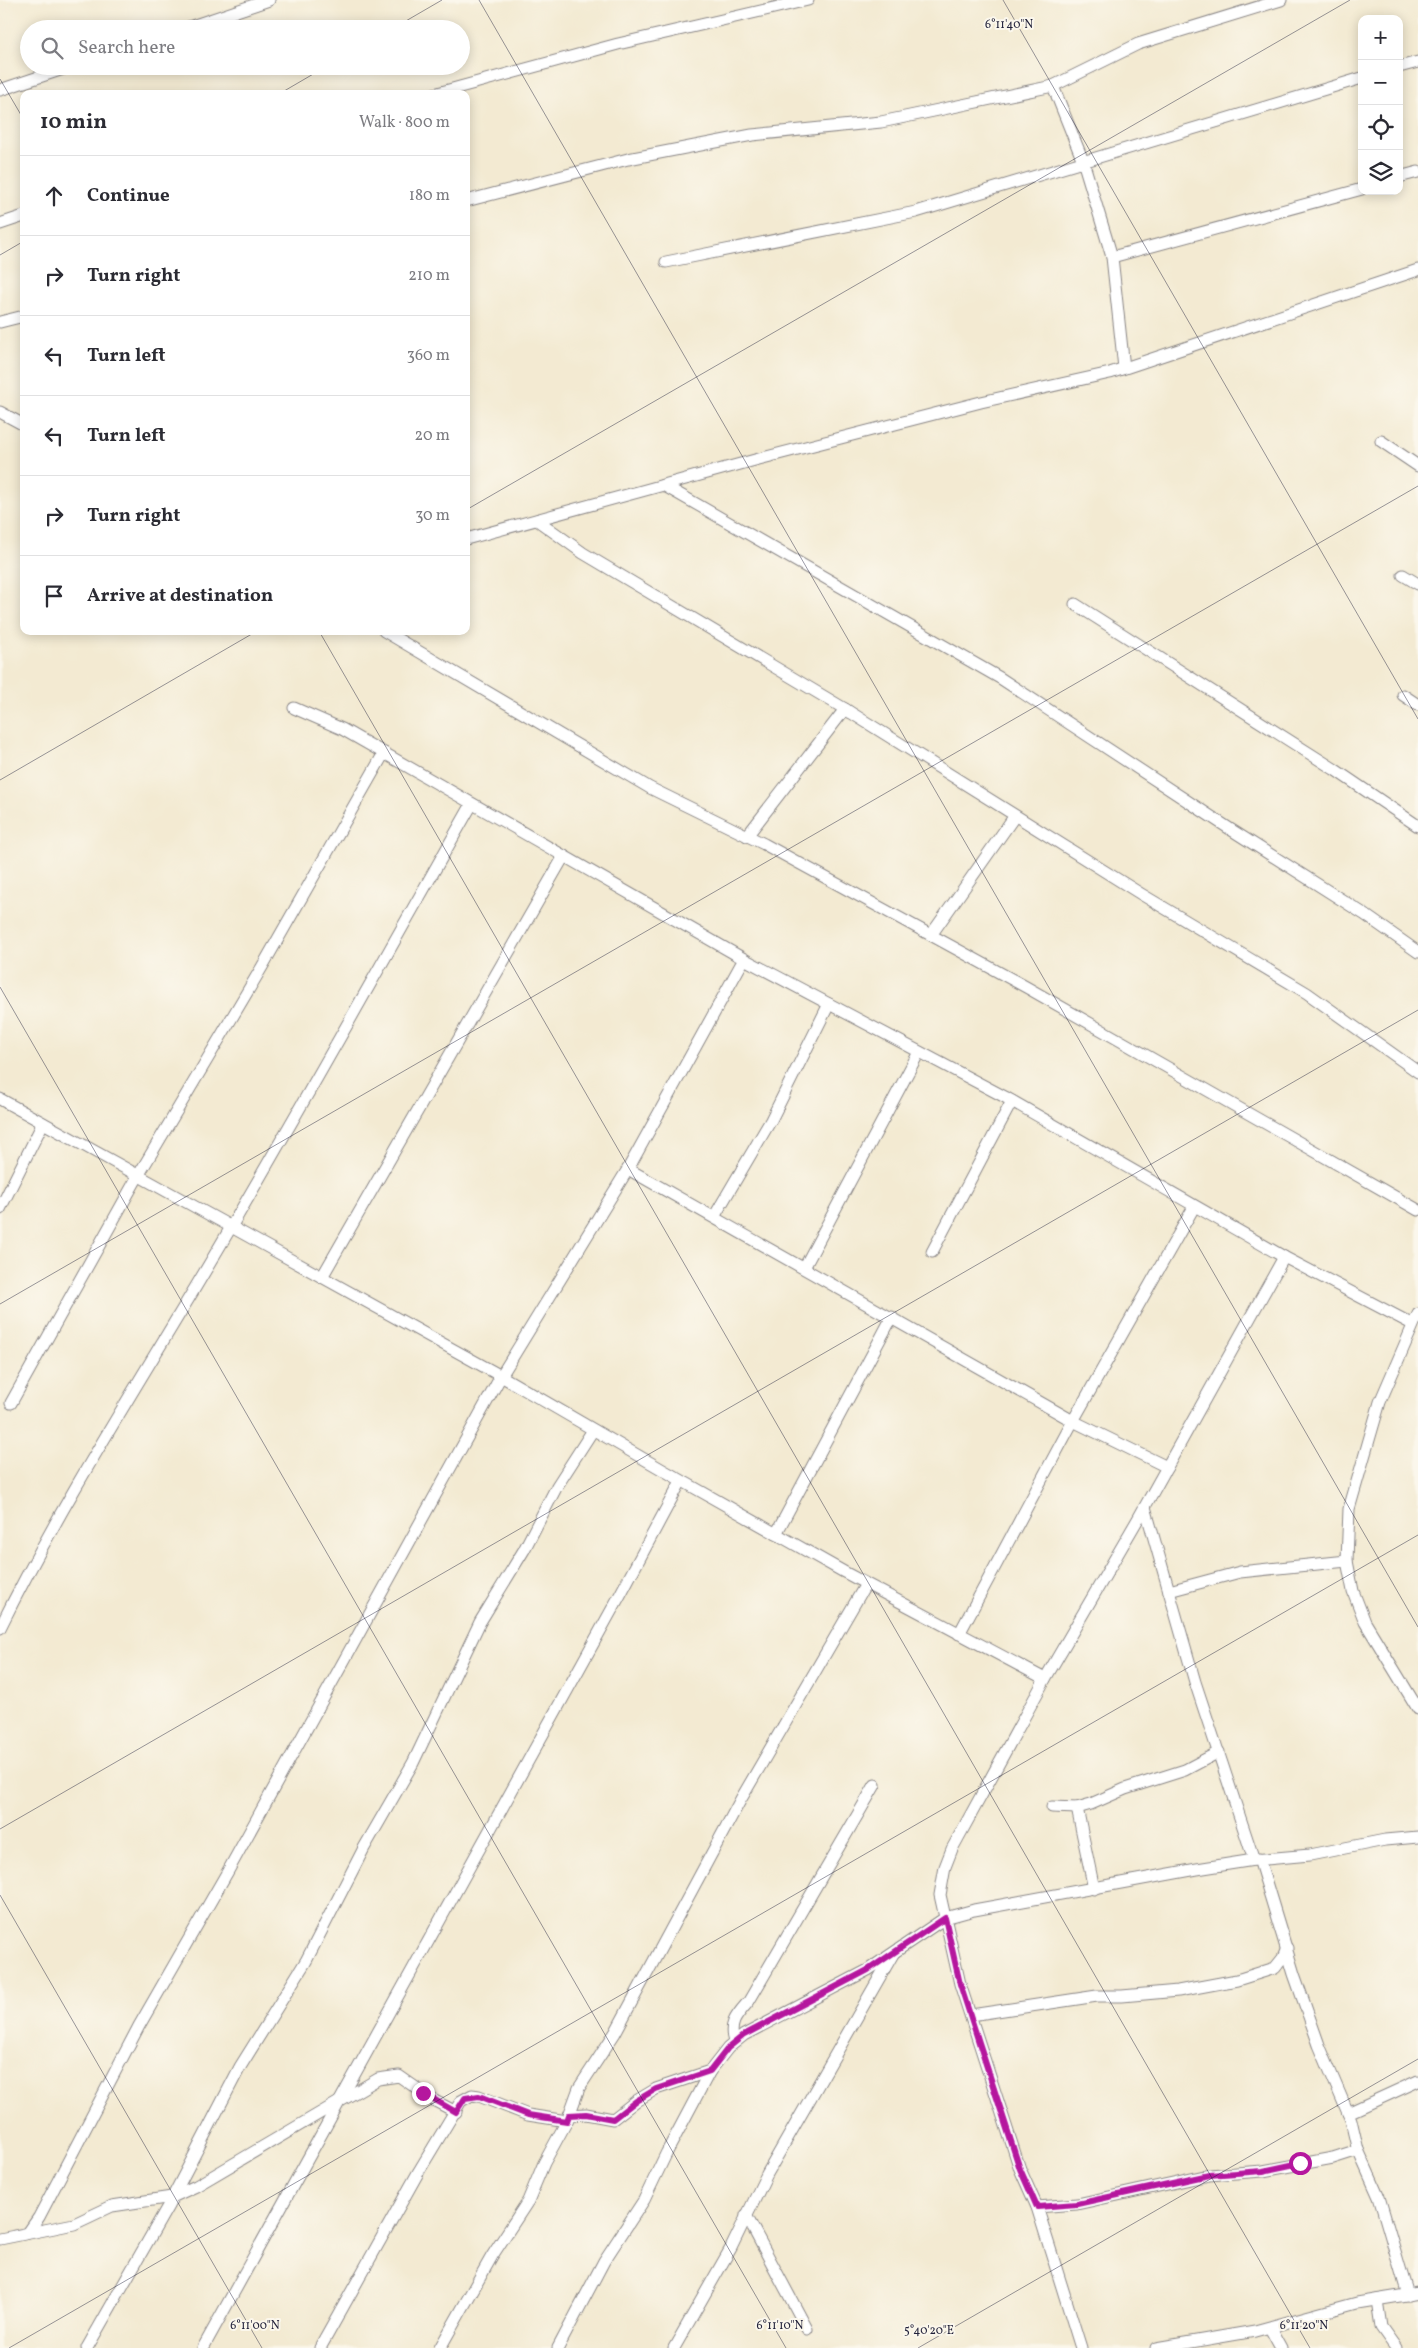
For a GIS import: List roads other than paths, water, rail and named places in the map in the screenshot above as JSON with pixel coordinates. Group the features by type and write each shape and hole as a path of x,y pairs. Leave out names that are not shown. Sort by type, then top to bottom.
{"street":[{"path":"209,20 268,0"},
{"path":"449,90 618,44 808,0"},
{"path":"470,200 628,159 752,135 881,122 1053,86 1138,44 1281,0"},
{"path":"1403,67 1418,62"},
{"path":"0,90 45,75"},
{"path":"666,262 916,212 1358,79"},
{"path":"1053,86 1083,161 1112,257 1124,368"},
{"path":"1403,176 1418,172"},
{"path":"1112,257 1358,190"},
{"path":"0,224 20,217"},
{"path":"470,538 663,485 962,407 1124,368 1418,270"},
{"path":"0,322 20,317"},
{"path":"0,412 20,423"},
{"path":"1381,441 1418,466"},
{"path":"663,485 1000,678 1230,829 1364,914 1418,952"},
{"path":"537,520 583,553 844,709 1141,894 1307,993 1418,1072"},
{"path":"1404,575 1418,584"},
{"path":"1074,604 1334,769 1418,826"},
{"path":"391,635 650,788 747,836 930,935 1194,1082 1418,1210"},
{"path":"1403,695 1418,705"},
{"path":"294,708 342,730 744,959 1012,1101 1284,1257 1415,1319 1380,1402 1348,1509 1347,1561 1352,1591 1365,1622 1418,1709"},
{"path":"844,709 1073,856 1178,916"},
{"path":"747,836 844,709"},
{"path":"11,1403 138,1176 262,967 384,754"},
{"path":"0,1628 26,1576 109,1430 231,1227 472,804"},
{"path":"930,935 1014,817"},
{"path":"322,1277 564,856"},
{"path":"28,2233 39,2217 139,2026 228,1871 501,1376 628,1169 744,959"},
{"path":"714,1217 771,1120 829,1004"},
{"path":"804,1268 919,1052"},
{"path":"0,1099 501,1376 681,1481 866,1584 1045,1679"},
{"path":"932,1252 1012,1101"},
{"path":"0,1209 43,1123"},
{"path":"628,1169 1073,1421 1167,1467"},
{"path":"959,1634 1073,1421 1194,1207"},
{"path":"1081,2348 1037,2207 1020,2169 960,1984 940,1895 942,1880 952,1849 1045,1679 1145,1506 1284,1257"},
{"path":"776,1534 892,1317"},
{"path":"88,2348 172,2197 240,2067 306,1961 364,1848 412,1763 480,1622 524,1550 557,1486 593,1430"},
{"path":"203,2348 497,1814 620,1596 681,1481"},
{"path":"1145,1506 1195,1682 1319,2045 1348,2114 1358,2150 1381,2204 1413,2294 1357,2303 1270,2328 1156,2348"},
{"path":"1169,1591 1240,1572 1347,1561"},
{"path":"440,2348 492,2256 528,2201 544,2163 568,2118 579,2088 615,2033 741,1799 866,1584"},
{"path":"1052,1807 1078,1808 1125,1789 1185,1770 1219,1752"},
{"path":"734,2042 731,2033 732,2022 749,2001 875,1785"},
{"path":"1078,1808 1094,1889"},
{"path":"558,2348 604,2261 644,2200 710,2071 734,2042 868,1970 945,1918 974,1910 1257,1860 1310,1855 1385,1840 1418,1837"},
{"path":"971,2015 1097,1996 1122,1996 1178,1991 1237,1980 1274,1968 1283,1958 1287,1948"},
{"path":"674,2348 731,2248 767,2174 894,1953"},
{"path":"320,2348 419,2171 465,2098 479,2096 528,2115 568,2118 586,2114 613,2119 636,2101 656,2089 710,2071"},
{"path":"0,2239 74,2224 112,2206 172,2197 196,2186 378,2079 399,2076 434,2101 456,2112"},
{"path":"1348,2114 1418,2081"},
{"path":"1037,2207 1077,2204 1209,2175 1263,2171 1333,2158 1358,2150"},
{"path":"746,2215 807,2329"},
{"path":"1377,2300 1381,2326 1396,2348"},
{"path":"1270,2328 1281,2348"}]}
